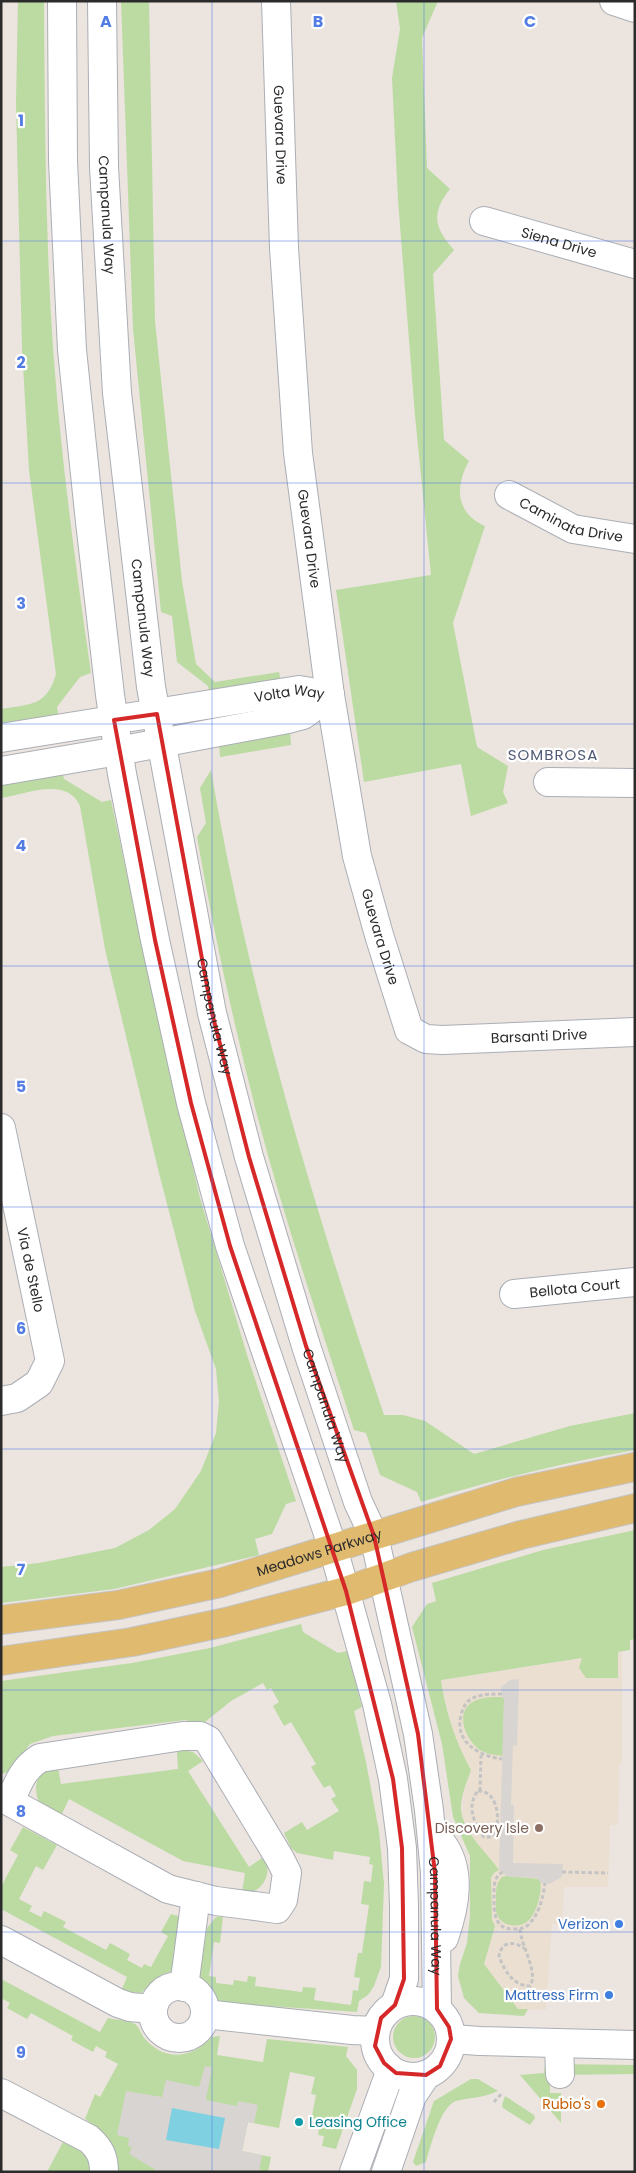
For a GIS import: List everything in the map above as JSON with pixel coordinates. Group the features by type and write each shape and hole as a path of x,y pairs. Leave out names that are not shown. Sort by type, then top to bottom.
{"main road":[{"name":"Meadows Parkway","path":"1,1620 118,1605 220,1583 516,1492 635,1467"},
{"path":"1,1661 132,1642 226,1622 346,1591 383,1577 521,1535 635,1508"}],"street":[{"path":"62,1 63,161 72,350 90,522 118,751 155,940 189,1094 227,1237 333,1548 382,1725 393,1779 402,1848 404,1979 395,2005"},
{"name":"Campanula Way","path":"102,1 104,168 117,393 151,687 212,1012 249,1157 306,1346 358,1502 374,1536 418,1734 435,1873 437,2009"},
{"name":"Guevara Drive","path":"276,1 284,248 298,454 330,695 357,856 397,995 409,1030 426,1039 442,1040"},
{"path":"614,1 635,8"},
{"name":"Siena Drive","path":"484,220 635,264"},
{"name":"Caminata Drive","path":"509,495 573,529 635,538"},
{"name":"Volta Way","path":"1,738 299,690 330,695"},
{"name":"Volta Way","path":"1,770 118,751 303,715 330,695"},
{"path":"548,782 635,783"},
{"name":"Barsanti Drive","path":"442,1040 635,1032"},
{"name":"Via de Stello","path":"1,1128 50,1361 39,1383 9,1399"},
{"name":"Bellota Court","path":"514,1294 635,1282"},
{"path":"183,1736 200,1736 208,1740 280,1859 287,1873 283,1900 277,1909 216,1901 168,1889 6,1800 30,1764 40,1758 183,1736"},
{"path":"184,1987 196,1896"},
{"path":"1,1940 118,2003 130,2007 153,2010"},
{"path":"181,1985 184,1987 193,1989 202,1999 206,2014 198,2030 188,2038 174,2039 162,2034 156,2027 152,2015 154,2002 164,1990 181,1985"},
{"path":"386,2172 412,2096 426,2075 440,2066 448,2054 451,2039 449,2027 437,2009 426,2002 416,2000 405,2001 395,2005 381,2018 375,2031 375,2046 379,2057 388,2067 402,2075 413,2077 426,2075"},
{"path":"206,2014 375,2031"},
{"path":"451,2039 635,2045"},
{"path":"560,2044 560,2074"},
{"path":"354,2172 389,2075 388,2067"},
{"path":"1,2093 89,2139 99,2148 104,2162 104,2172"}],"path":[{"path":"502,1694 485,1694 472,1698 462,1711 460,1727 467,1743 481,1755 502,1760"},
{"path":"480,1791 481,1755"},
{"path":"480,1791 487,1792 492,1797 496,1807 494,1836 484,1837 475,1826 472,1806 475,1793 480,1791"},
{"path":"496,1807 501,1807"},
{"path":"503,1872 496,1877 494,1884 495,1917 502,1926 520,1929 529,1924 539,1909 545,1884"},
{"path":"562,1872 608,1873"},
{"path":"520,1929 534,1979 530,1986 517,1984 513,1981 499,1956 502,1947 506,1944 517,1944 524,1948"},
{"path":"494,2102 502,2093"}],"highlighted area":[{"path":"157,714 212,1013 249,1157 306,1346 374,1536 418,1734 435,1873 437,2009 449,2027 451,2039 440,2066 426,2075 396,2073 384,2063 375,2046 381,2018 395,2005 404,1979 402,1848 393,1779 346,1591 230,1246 191,1103 155,940 114,720"}],"shaded area":[{"name":"Discovery Isle","path":"622,1652 622,1763 619,1764 618,1825 610,1825 608,1887 564,1887 562,1924 552,1924 546,2010 518,2009 484,1964 495,1926 492,1920 491,1878 498,1870 469,1832 462,1816 463,1796 471,1770 458,1746 451,1725 441,1680"},
{"path":"519,1679 517,1746 513,1745 511,1805 514,1805 513,1863 563,1864 562,1877 549,1884 541,1883 537,1878 506,1876 499,1870 504,1699 501,1687 510,1680"},
{"path":"205,2066 212,2067 206,2100 237,2106 238,2101 258,2105 254,2123 248,2122 242,2151 262,2155 259,2172 159,2172 129,2154 132,2147 128,2146 129,2138 117,2135 126,2091 162,2097 166,2080 199,2087"}],"green space":[{"path":"18,1 44,1 47,226 54,361 70,517 91,673 80,677 57,707 59,718 1,728 1,709 29,704 43,698 48,692 56,674 29,470 22,348 16,103"},
{"path":"121,1 149,1 155,321 182,581 196,664 215,682 279,672 281,683 210,696 208,686 177,662 172,616 161,612 133,329"},
{"path":"396,1 438,1 422,38 427,168 450,189 437,213 437,221 443,235 454,250 433,274 444,440 469,461 461,480 460,498 468,514 485,526 453,623 477,747 508,766 503,792 508,803 471,816 461,764 364,782 336,590 431,575 415,416 398,200 392,78 400,29"},
{"path":"290,731 291,745 220,757 219,743"},
{"path":"62,770 64,779 102,802 111,800 144,955 200,1198 248,1358 296,1501 286,1504 272,1534 255,1539 259,1555 114,1589 1,1603 1,1567 39,1563 115,1548 149,1530 175,1509 201,1471 216,1433 219,1402 216,1369 195,1311 160,1177 105,949 80,806 74,797 56,789 45,789 1,798 1,779"},
{"path":"211,770 226,852 263,1015 332,1256 384,1415 403,1415 425,1421 474,1454 570,1426 635,1413 635,1450 527,1473 421,1502 417,1492 380,1475 366,1433 354,1430 278,1192 239,1043 197,837 206,823 200,788"},
{"path":"635,1530 635,1639 630,1640 630,1650 618,1652 618,1678 586,1678 579,1668 582,1658 441,1680 452,1726 471,1770 462,1798 462,1817 470,1833 499,1870 491,1878 492,1920 495,1926 484,1964 518,2009 528,2009 524,2016 479,2013 464,1998 458,1976 467,1943 470,1916 470,1856 453,1817 442,1744 412,1627 427,1604 436,1601 432,1583 543,1550"},
{"path":"301,1624 303,1632 338,1653 347,1651 362,1707 354,1711 379,1831 384,1884 381,1967 374,1986 368,1995 359,2001 357,2012 224,2003 214,1998 211,1991 199,1979 207,1928 216,1917 223,1916 220,1943 214,1942 209,1976 216,1977 216,1983 233,1985 234,1980 247,1982 248,1976 256,1977 255,1986 302,1992 303,1987 316,1988 314,2000 351,2005 353,1990 358,1991 360,1978 354,1977 358,1953 362,1953 369,1905 361,1904 364,1881 371,1882 373,1865 369,1864 370,1857 334,1851 333,1860 297,1853 291,1848 284,1833 302,1822 307,1830 339,1811 331,1799 336,1796 330,1785 324,1788 311,1767 316,1764 291,1722 284,1726 273,1706 279,1702 271,1688 267,1690 263,1683 231,1701 205,1722 196,1723 185,1720 53,1736 30,1744 8,1772 1,1774 1,1681 132,1663 210,1648"},
{"path":"502,1697 504,1699 503,1756 485,1752 475,1746 467,1734 463,1721 466,1708 474,1701 482,1698"},
{"path":"182,1750 193,1752 203,1761 188,1771 249,1867 262,1858 265,1862 267,1876 258,1889 242,1892 245,1873 183,1861 69,1799 60,1818 40,1807 36,1792 37,1782 39,1777 50,1770 58,1768 61,1784 178,1769 177,1752"},
{"path":"23,1827 57,1845 43,1870 36,1866 19,1899 32,1906 29,1911 41,1917 44,1911 66,1922 63,1927 106,1950 110,1943 130,1954 127,1960 142,1968 144,1964 151,1967 168,1936 161,1932 171,1914 181,1917 174,1970 161,1975 141,1993 121,1991 127,1977 1,1909 1,1887 18,1855 10,1850"},
{"path":"506,1876 540,1879 541,1889 537,1906 529,1920 521,1925 511,1925 502,1922 496,1912 497,1887 500,1879"},
{"path":"1,1979 100,2032 108,2018 135,2024 144,2038 154,2047 162,2052 171,2054 188,2053 205,2044 212,2037 220,2036 217,2055 263,2062 267,2039 348,2047 346,2056 357,2070 357,2089 336,2149 322,2146 324,2136 318,2135 320,2123 311,2121 316,2095 311,2094 315,2077 290,2072 279,2128 248,2122 242,2151 271,2157 268,2172 117,2172 116,2154 110,2141 85,2119 95,2094 100,2097 118,2064 105,2057 107,2052 96,2046 93,2052 71,2040 73,2036 31,2013 27,2019 7,2008 10,2003 1,1998"},
{"path":"414,2016 429,2022 435,2037 429,2052 414,2058 399,2052 393,2037 399,2022"},
{"path":"545,2064 635,2065 635,2074 550,2075 550,2093 561,2093 561,2123 520,2075 544,2073"},
{"path":"471,2079 478,2079 498,2091 456,2101 451,2104 441,2118 426,2162 416,2166 413,2162 434,2101"},
{"path":"505,2096 534,2115 535,2118 530,2125 503,2108"},
{"path":"64,2140 89,2155 92,2172 47,2172"}],"water":[{"path":"172,2108 225,2118 219,2149 166,2140"}],"place":[{"name":"Discovery Isle","path":"539,1828"},
{"name":"Verizon","path":"619,1924"},
{"name":"Mattress Firm","path":"609,1995"},
{"name":"Rubio's","path":"601,2104"},
{"name":"Leasing Office","path":"299,2122"}],"district":[{"name":"SOMBROSA","path":"553,755"}]}
